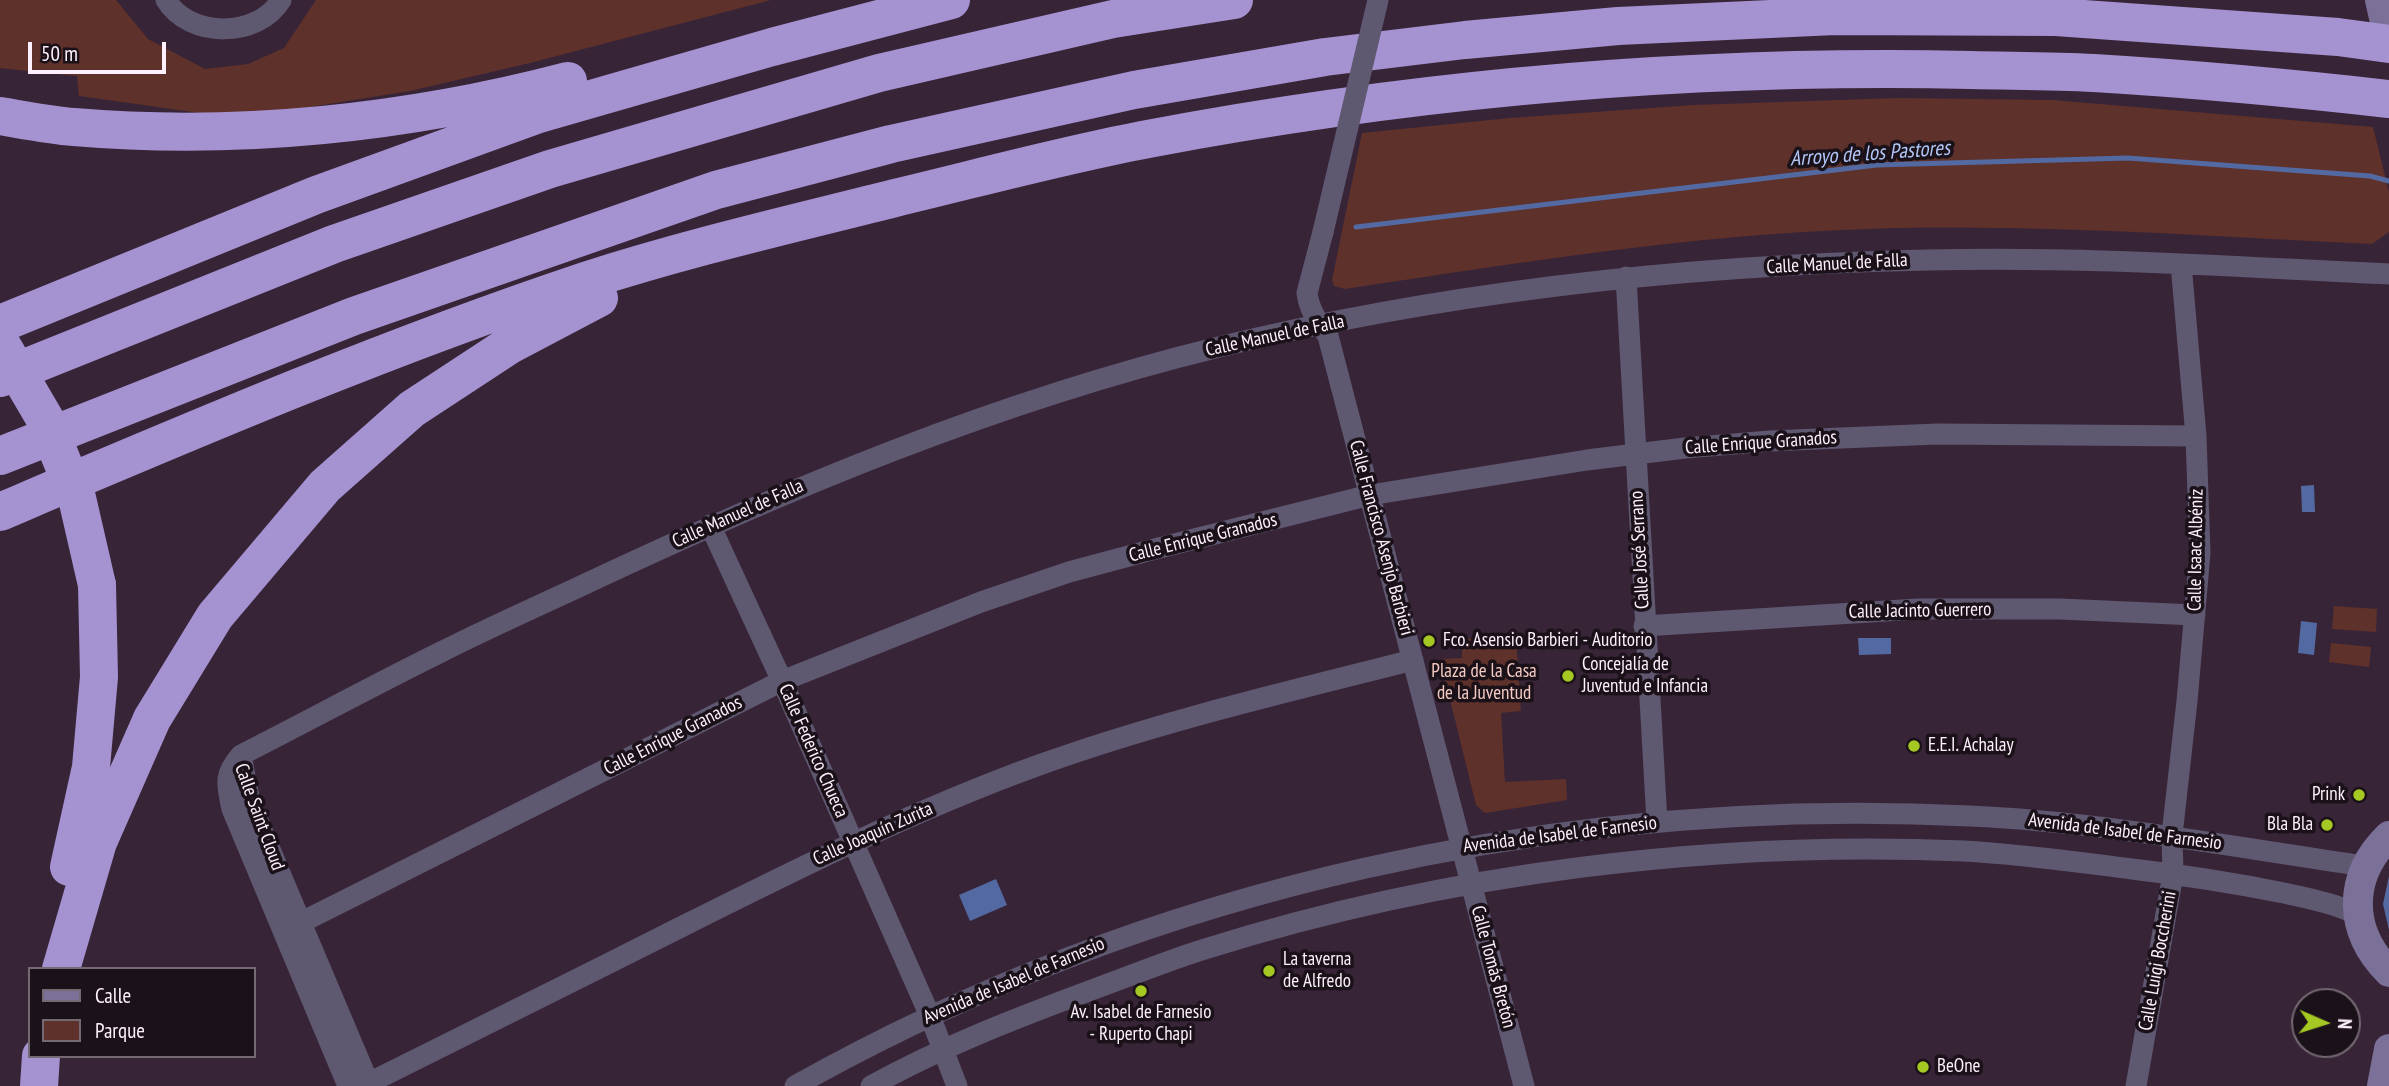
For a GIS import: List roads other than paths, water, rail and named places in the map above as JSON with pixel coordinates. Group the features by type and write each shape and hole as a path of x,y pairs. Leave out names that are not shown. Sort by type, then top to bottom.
{"highway":[{"path":"0,116 73,127 185,132 306,127 415,114 533,90 822,15 893,0"},
{"path":"0,324 316,195 539,114 772,47 951,0"},
{"path":"0,378 334,244 550,169 879,73 1114,19 1234,0"},
{"path":"0,456 354,316 716,190 891,144 1134,90 1325,57 1465,40 1618,26 1835,16 2056,17 2389,42"},
{"path":"0,512 368,360 588,280 767,230 1143,140 1393,101 1636,76 1770,70 1898,69 2089,73 2255,85 2389,99"},
{"path":"62,967 98,842 152,719 215,616 325,486 412,408 508,346 595,299 767,230"},
{"path":"0,342 45,419 77,498 97,585 99,677 91,767 51,948 49,967"},
{"path":"39,1086 41,1058"}],"street":[{"path":"166,0 188,20 211,29 236,29 259,21 281,0"},
{"name":"Calle Francisco Asenjo Barbieri","path":"1378,0 1307,293 1312,313 1328,336 1462,847"},
{"path":"2380,0 2389,42"},
{"name":"Calle Manuel de Falla","path":"241,755 442,651 710,525 790,491 958,426 1102,380 1200,352 1320,325 1483,295 1626,277 1761,267 1929,260 2181,264 2389,274"},
{"name":"Calle Isaac Albéniz","path":"2172,835 2200,553 2196,436 2181,264"},
{"name":"Calle José Serrano","path":"1626,277 1657,822"},
{"name":"Calle Enrique Granados","path":"292,927 782,681 981,602 1069,572 1370,495 1634,454 1770,441 1937,434 2196,436"},
{"name":"Calle Federico Chueca","path":"710,525 853,841 930,1016 957,1086"},
{"name":"Calle Jacinto Guerrero","path":"1644,626 1918,610 2060,609 2195,615"},
{"name":"Calle Joaquín Zurita","path":"362,1085 853,841 969,792 1122,737 1413,660"},
{"name":"Calle Saint Cloud","path":"241,755 230,767 227,783 232,809 292,927 362,1085"},
{"name":"Avenida de Isabel de Farnesio","path":"795,1086 930,1016 1089,948 1192,914 1287,888 1462,847 1593,827 1734,816 1854,812 1970,816 2070,823 2172,835 2365,866"},
{"name":"Calle Luigi Boccherini","path":"2136,1086 2173,874 2172,835"},
{"path":"2389,836 2365,866 2358,890 2358,915 2364,938 2376,960 2389,972"},
{"name":"Calle Tomás Bretón","path":"1462,847 1524,1086"},
{"name":"Avenida de Isabel de Farnesio","path":"871,1086 986,1030 1203,949 1423,892 1520,875 1738,854 1854,850 1965,851 2066,860 2173,874 2316,900 2343,907 2358,915"},
{"path":"2382,1086 2389,1049"}],"water":[{"path":"2314,485 2315,512 2302,512 2301,486"},
{"path":"2301,621 2317,623 2314,655 2298,653"},
{"path":"1858,638 1891,638 1891,654 1859,655"},
{"path":"2389,876 2389,930 2383,904"},
{"path":"996,879 1007,905 970,921 959,895"}],"waterway":[{"name":"Arroyo de los Pastores","path":"1356,227 1877,165 2128,158 2370,176 2389,181"}],"place":[{"name":"Fco. Asensio Barbieri - Auditorio","path":"1429,641"},
{"name":"Concejalía de Juventud e Infancia","path":"1568,676"},
{"name":"E.E.I. Achalay","path":"1914,746"},
{"name":"Prink","path":"2359,795"},
{"name":"Bla Bla","path":"2327,825"},
{"name":"La taverna de Alfredo","path":"1269,971"},
{"name":"Av. Isabel de Farnesio - Ruperto Chapi","path":"1141,991"},
{"name":"BeOne","path":"1923,1067"}],"park label":[{"name":"Plaza de la Casa de la Juventud","path":"1484,683"}]}
